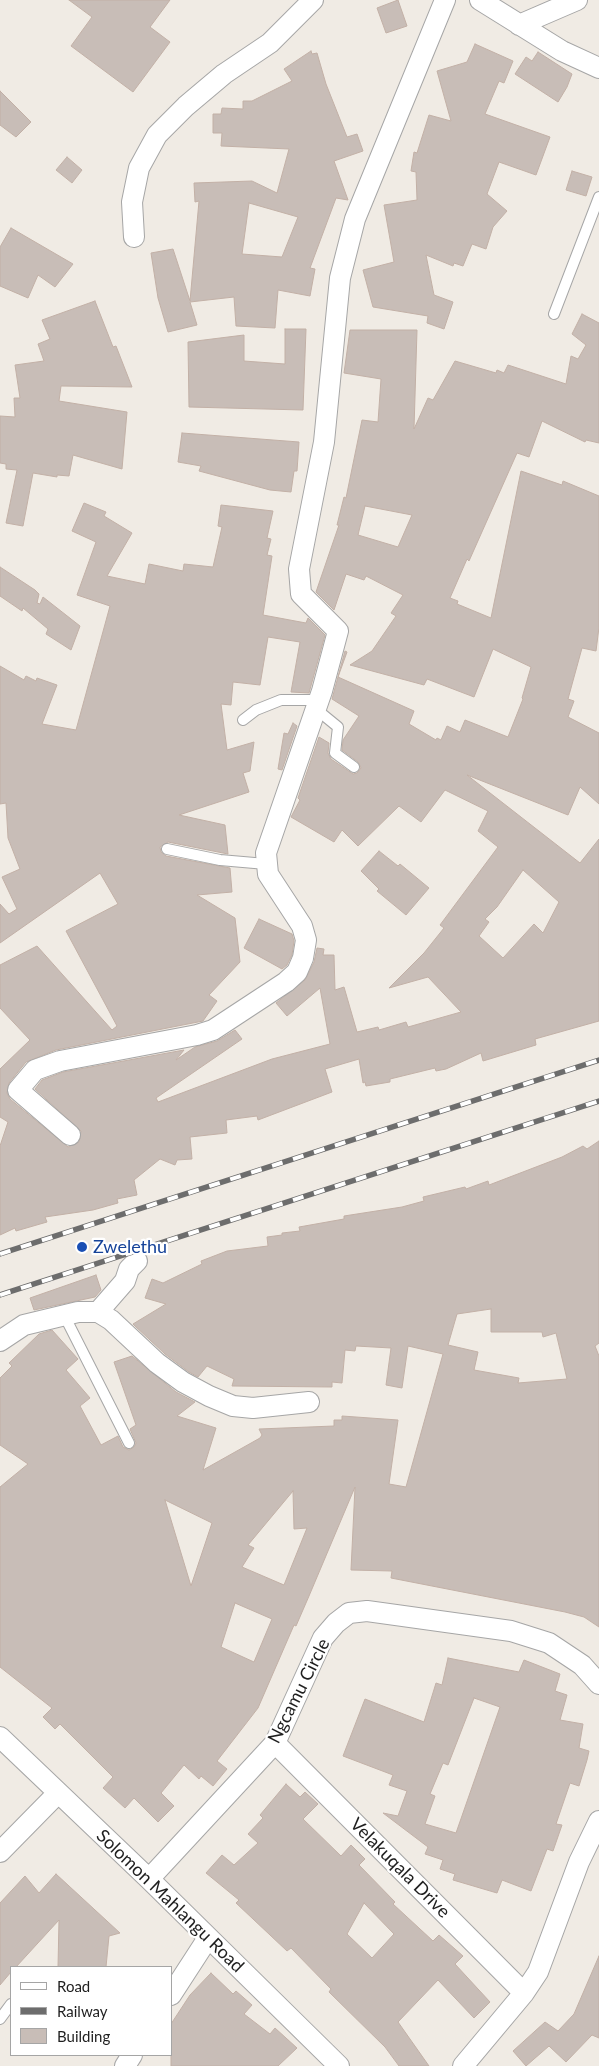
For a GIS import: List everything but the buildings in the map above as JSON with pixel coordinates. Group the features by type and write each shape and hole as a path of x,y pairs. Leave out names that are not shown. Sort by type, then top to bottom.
{"street":[{"path":"134,237 132,202 139,168 157,135 186,106 224,74 270,43 313,0"},
{"path":"70,1135 18,1090 34,1070 60,1061 213,1030 286,982 297,972 303,958 306,940 302,926 276,890 268,874 266,853 317,704 338,631 301,594 299,569 324,442 340,278 355,219 445,0"},
{"path":"480,0 562,51 598,69"},
{"path":"519,25 577,0"},
{"path":"98,1312 125,1281 129,1269 138,1261"},
{"path":"0,1341 24,1325 78,1312 98,1312 111,1320 157,1363 183,1382 209,1396 233,1406 253,1408 309,1402"},
{"name":"Ngcamu Circle","path":"149,1878 275,1743 323,1638 336,1623 349,1613 367,1611 511,1631 549,1643 582,1665 599,1684"},
{"name":"Solomon Mahlangu Road","path":"0,1737 149,1878 339,2066"},
{"name":"Velakuqala Drive","path":"275,1743 524,1993"},
{"path":"0,1852 58,1793"},
{"path":"468,2065 538,1972 579,1862 599,1821"},
{"path":"172,1993 208,1938"}],"lane":[{"path":"554,314 599,197"},
{"path":"243,720 256,710 281,700 317,704 338,727 335,753 354,767"},
{"path":"167,849 220,860 266,864"},
{"path":"64,1315 129,1444"},
{"path":"0,2019 10,2005"}],"railway":[{"path":"0,1254 599,1060"},
{"path":"0,1295 599,1101"}],"place":[{"name":"Zwelethu","path":"82,1247"}]}
